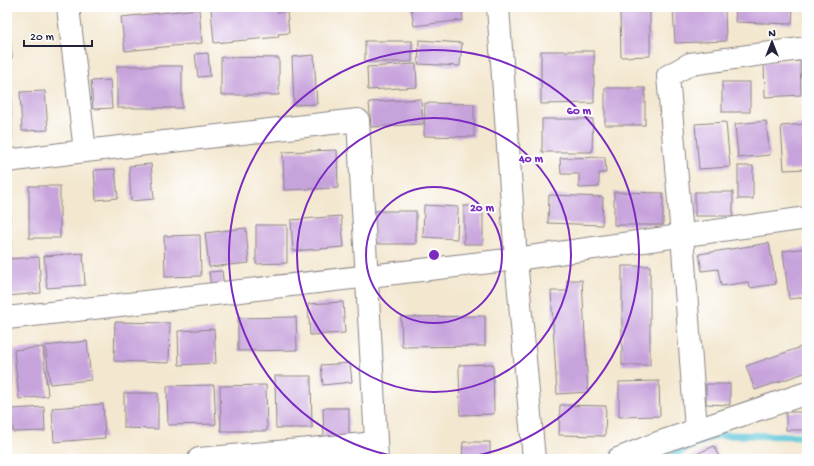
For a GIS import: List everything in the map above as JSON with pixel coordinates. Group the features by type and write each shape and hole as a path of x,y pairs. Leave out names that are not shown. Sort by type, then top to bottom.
{"street":[{"path":"68,7 85,151"},
{"path":"498,7 516,259 534,459"},
{"path":"696,430 682,234 668,76 690,64 807,48"},
{"path":"7,161 358,120 377,451 199,459"},
{"path":"7,318 516,259 682,234 807,218"},
{"path":"618,459 658,443 807,393"}],"building":[{"path":"221,7 276,7 277,12 287,12 289,33 278,34 279,37 214,43 211,9"},
{"path":"411,7 462,7 463,20 414,26"},
{"path":"673,7 725,7 726,41 675,43"},
{"path":"736,7 793,7 792,24 735,22"},
{"path":"199,9 202,43 125,51 121,17"},
{"path":"650,11 650,56 621,57 620,12"},
{"path":"7,26 9,26 12,58 7,59"},
{"path":"419,40 462,43 460,66 418,64"},
{"path":"365,41 412,41 412,62 365,62"},
{"path":"541,51 594,51 594,103 541,104"},
{"path":"208,53 210,76 198,77 195,54"},
{"path":"314,55 317,104 294,105 292,57"},
{"path":"221,57 279,58 279,95 221,95"},
{"path":"800,61 801,95 765,97 764,62"},
{"path":"416,64 417,87 368,90 367,67"},
{"path":"117,66 182,66 182,108 117,108"},
{"path":"110,80 112,108 93,109 91,81"},
{"path":"722,82 750,82 750,112 722,112"},
{"path":"605,88 645,88 645,125 605,125"},
{"path":"45,91 48,130 22,131 20,92"},
{"path":"7,98 11,98 12,139 7,139"},
{"path":"421,99 423,124 371,127 369,102"},
{"path":"425,103 474,104 474,137 424,136"},
{"path":"542,119 593,119 592,152 542,152"},
{"path":"766,121 770,155 738,158 735,124"},
{"path":"726,122 730,167 699,169 695,124"},
{"path":"807,124 807,169 784,170 781,126"},
{"path":"337,150 338,188 284,190 283,152"},
{"path":"605,157 606,173 599,173 599,187 579,188 579,174 561,174 560,158"},
{"path":"151,164 154,199 131,201 129,166"},
{"path":"738,166 753,166 753,199 738,199"},
{"path":"115,169 118,198 96,200 94,170"},
{"path":"29,186 60,186 60,238 29,238"},
{"path":"614,192 663,193 663,225 614,225"},
{"path":"695,192 733,192 733,216 695,216"},
{"path":"549,195 603,197 602,225 548,223"},
{"path":"7,197 9,197 11,250 7,250"},
{"path":"424,205 458,207 457,239 423,237"},
{"path":"464,206 483,206 483,244 464,244"},
{"path":"373,211 416,211 416,244 373,244"},
{"path":"341,216 344,247 293,251 291,220"},
{"path":"256,225 287,225 287,263 256,264"},
{"path":"246,228 249,263 209,267 205,233"},
{"path":"200,235 201,276 165,277 164,236"},
{"path":"769,243 776,284 750,288 748,282 721,286 718,269 702,271 699,254"},
{"path":"807,248 807,297 789,299 783,251"},
{"path":"83,253 85,285 47,288 44,256"},
{"path":"39,257 41,293 7,296 7,259"},
{"path":"622,266 650,266 650,365 622,365"},
{"path":"222,271 224,287 211,288 209,272"},
{"path":"567,280 582,280 588,392 557,394 551,291 568,291"},
{"path":"343,302 345,333 310,335 308,304"},
{"path":"485,316 485,346 402,347 401,317"},
{"path":"296,317 297,350 238,351 238,318"},
{"path":"115,322 170,323 169,363 114,361"},
{"path":"214,329 216,363 179,365 178,331"},
{"path":"87,341 91,380 50,384 45,346"},
{"path":"807,345 807,372 755,390 746,366"},
{"path":"43,347 48,396 19,399 14,350"},
{"path":"7,354 10,354 10,385 7,385"},
{"path":"350,363 352,382 323,385 321,365"},
{"path":"493,364 494,414 460,415 459,365"},
{"path":"275,376 311,376 312,428 276,428"},
{"path":"659,381 660,416 619,417 619,382"},
{"path":"706,384 730,384 730,405 706,404"},
{"path":"214,385 216,424 168,425 167,386"},
{"path":"266,385 267,431 221,431 220,386"},
{"path":"124,393 158,393 158,429 124,428"},
{"path":"103,404 105,438 54,442 52,408"},
{"path":"560,405 606,406 605,436 559,435"},
{"path":"44,407 45,431 13,432 12,409"},
{"path":"323,408 349,408 349,438 324,438"},
{"path":"786,412 807,412 807,430 786,430"},
{"path":"463,442 490,442 490,459 462,459"},
{"path":"714,446 720,459 686,459"}],"waterway":[{"path":"662,459 717,435 807,436"}]}
